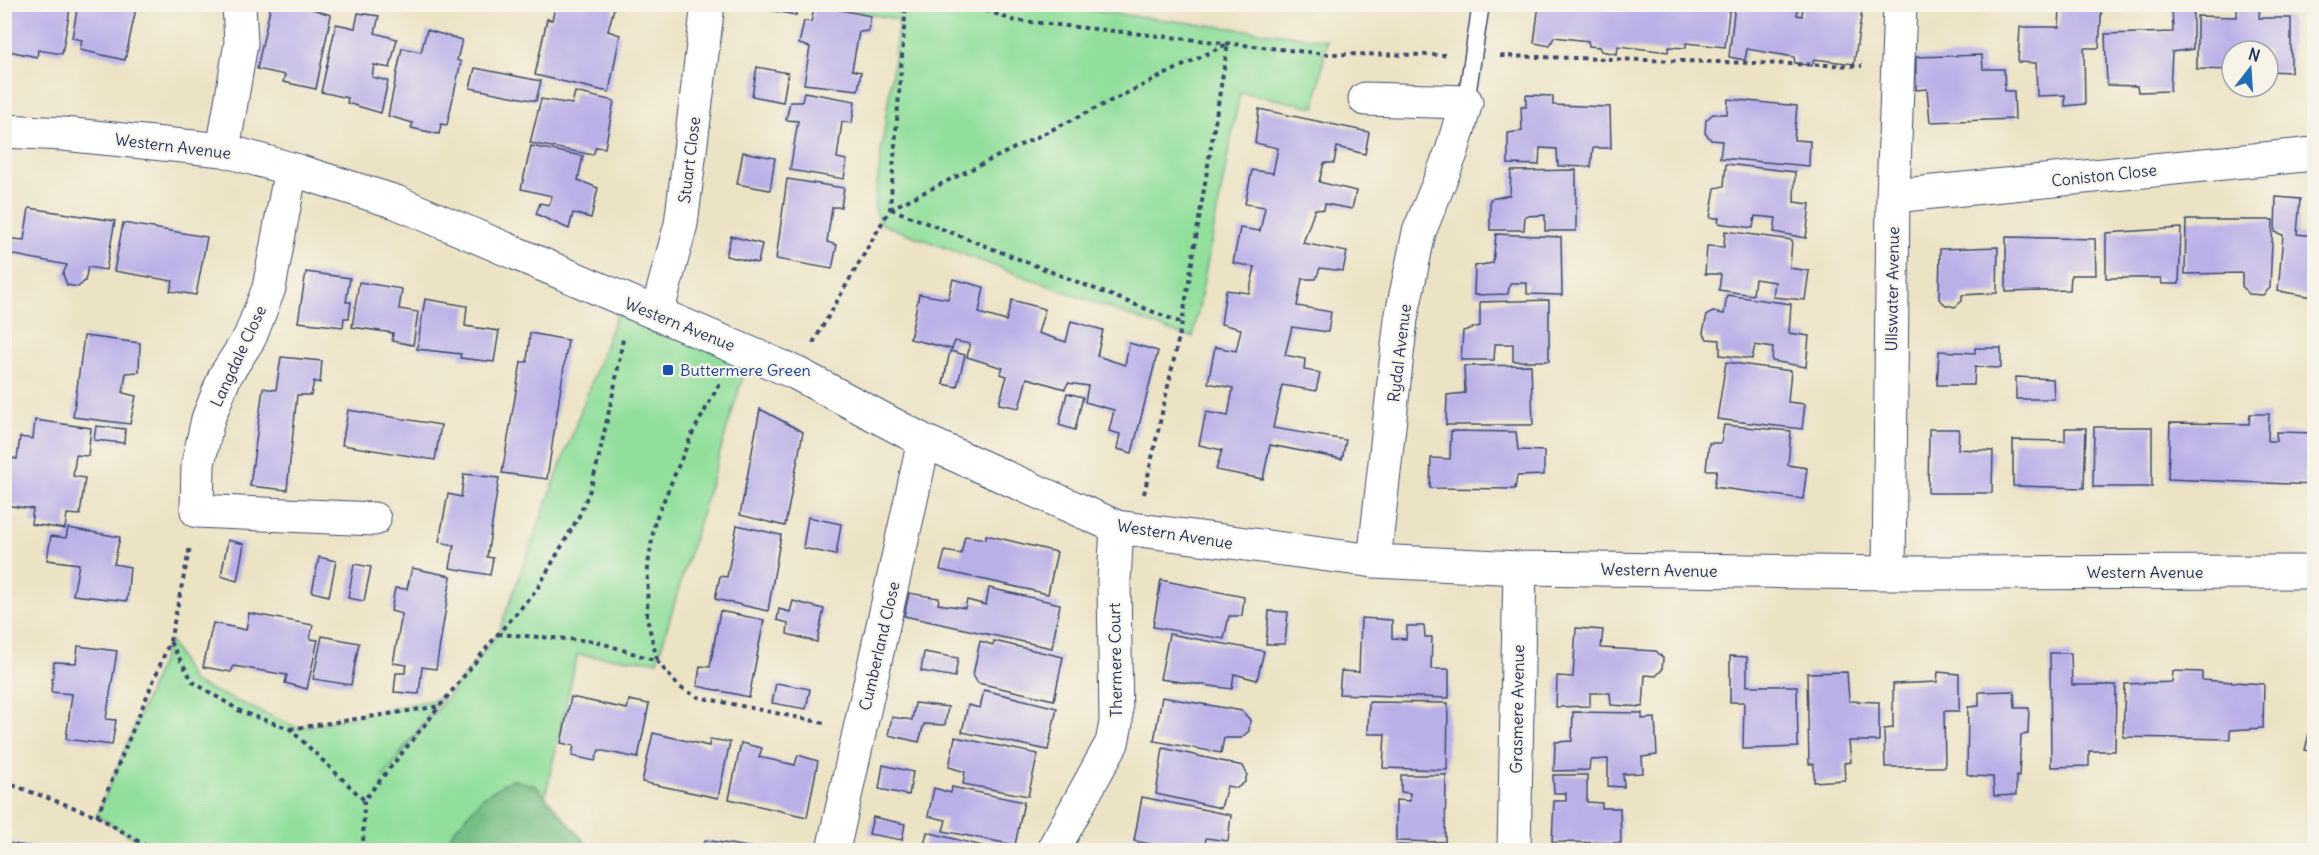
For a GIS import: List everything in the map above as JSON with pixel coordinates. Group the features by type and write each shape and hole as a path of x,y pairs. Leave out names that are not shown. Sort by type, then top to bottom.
{"street":[{"path":"223,150 241,43 239,4"},
{"name":"Stuart Close","path":"657,312 681,224 708,4"},
{"name":"Ullswater Avenue","path":"1889,573 1893,196 1900,4"},
{"path":"1365,99 1466,102"},
{"name":"Rydal Avenue","path":"1374,561 1401,319 1419,232 1452,151 1466,102"},
{"name":"Western Avenue","path":"4,131 63,134 223,150 396,202 796,373 924,441 1117,527 1374,561 1520,568 1889,573 2314,572"},
{"name":"Coniston Close","path":"1893,196 2314,154"},
{"name":"Langdale Close","path":"198,511 198,464 208,419 225,376 250,337 269,288 291,169"},
{"name":"Cumberland Close","path":"833,850 924,441"},
{"path":"198,511 374,519"},
{"name":"Thermere Court","path":"1053,850 1112,742 1116,723 1114,580 1117,527"},
{"name":"Grasmere Avenue","path":"1514,850 1520,568"}],"lane":[{"path":"1466,102 1481,4"}],"path":[{"path":"882,4 906,11"},
{"path":"796,373 890,209 906,4"},
{"path":"969,4 1012,20 1326,54 1474,55 1898,68"},
{"path":"890,209 1228,43"},
{"path":"1117,527 1142,500 1182,323 1228,43"},
{"path":"890,209 1182,323"},
{"path":"363,850 364,800 498,634 536,591 579,516 590,490 621,353 622,300"},
{"path":"738,348 692,434 655,521 648,565 647,618 657,661 679,687 698,697 860,731"},
{"path":"98,816 170,641 198,511"},
{"path":"498,634 595,642 657,661"},
{"path":"170,641 193,682 240,711 290,729 364,800"},
{"path":"290,729 442,706"},
{"path":"4,782 98,816 153,850"}],"green space":[{"path":"830,5 1047,5 1327,40 1315,107 1240,92 1193,337 1179,334 881,224 874,207 899,20"},
{"path":"622,300 750,353 657,661 577,655 533,850 153,850 97,816 170,641 193,682 298,728 442,698 382,778 498,634"},
{"path":"511,779 536,786 592,850 452,850 451,834 482,798"}],"building":[{"path":"12,4 71,4 62,54 38,50 37,57 4,50"},
{"path":"78,4 137,4 125,60 80,50 82,40 72,38"},
{"path":"271,4 296,4 331,15 316,89 283,82 285,75 257,69"},
{"path":"556,4 615,4 608,31 620,35 609,92 535,75 547,19 552,20"},
{"path":"765,4 798,4 796,15 764,9"},
{"path":"1539,4 1730,4 1725,47 1686,43 1686,48 1669,47 1668,52 1618,46 1617,54 1589,46 1588,41 1554,37 1550,46 1534,43"},
{"path":"1735,4 1798,4 1797,15 1802,16 1803,4 1863,4 1854,64 1814,59 1812,66 1795,63 1794,57 1747,49 1745,60 1729,57"},
{"path":"2083,4 2102,4 2099,48 2084,48 2085,104 2065,106 2065,95 2037,96 2036,63 2018,62 2020,27 2059,27 2060,9 2083,8"},
{"path":"2193,4 2193,49 2172,52 2170,91 2138,92 2137,86 2107,85 2105,34 2173,32 2172,5"},
{"path":"2237,4 2260,4 2259,18 2291,18 2291,72 2280,72 2280,39 2220,39 2220,70 2197,69 2197,16 2237,17"},
{"path":"815,5 871,16 868,31 859,32 852,70 861,72 858,90 804,84 810,47 799,44 804,21 811,22"},
{"path":"358,13 379,16 375,33 397,39 390,68 374,65 372,77 388,81 381,113 347,103 348,98 321,92 336,24 355,28"},
{"path":"427,30 462,40 457,60 461,62 447,125 441,124 439,134 411,128 413,123 388,116 402,48 421,52"},
{"path":"1982,55 1983,69 2004,69 2005,91 2014,91 2015,119 1930,122 1927,89 1916,90 1916,57"},
{"path":"757,67 788,73 783,102 752,96"},
{"path":"475,68 541,81 536,101 470,88"},
{"path":"575,92 614,101 605,148 596,147 593,155 530,143 541,99 572,104"},
{"path":"804,92 855,101 852,123 842,122 837,158 847,160 844,179 790,170 798,121 786,120 790,102 802,102"},
{"path":"1526,95 1553,96 1553,105 1610,107 1611,148 1593,148 1591,167 1558,166 1557,149 1540,148 1539,165 1508,164 1508,133 1522,131 1521,107 1526,107"},
{"path":"1728,99 1797,106 1794,140 1810,141 1809,166 1720,158 1722,141 1711,140 1705,133 1706,120 1713,114 1727,114"},
{"path":"1259,109 1369,132 1365,154 1337,147 1334,163 1324,163 1319,182 1356,191 1352,209 1325,204 1324,210 1315,209 1303,243 1347,252 1343,271 1320,268 1316,279 1302,279 1297,306 1331,312 1328,332 1292,327 1285,355 1305,359 1304,370 1320,373 1316,391 1282,385 1273,428 1346,440 1342,459 1270,445 1263,479 1216,470 1222,450 1199,445 1206,412 1228,416 1233,388 1208,383 1215,347 1236,351 1241,329 1221,324 1226,290 1249,293 1255,267 1233,263 1240,228 1260,231 1265,207 1245,204 1252,170 1273,173 1278,148 1255,143"},
{"path":"531,146 583,156 578,180 598,188 591,218 573,213 569,229 536,214 540,203 549,205 552,196 521,189"},
{"path":"743,152 775,158 770,190 737,184"},
{"path":"1726,164 1795,172 1794,202 1810,204 1806,238 1774,232 1776,218 1755,216 1753,228 1718,223 1719,218 1710,218 1715,188 1724,186"},
{"path":"1576,170 1576,231 1545,231 1545,215 1525,216 1524,230 1490,230 1490,199 1510,195 1511,171"},
{"path":"787,179 844,188 841,207 832,207 827,242 837,245 832,269 776,259"},
{"path":"2276,197 2300,199 2297,234 2314,236 2314,297 2278,291 2283,235 2275,232"},
{"path":"29,208 115,221 106,270 88,267 85,281 78,287 67,285 63,274 67,265 4,253 4,238 24,240"},
{"path":"2186,220 2273,220 2270,288 2263,295 2249,294 2242,286 2242,273 2185,274"},
{"path":"123,223 207,237 196,295 170,291 173,281 114,271"},
{"path":"2181,228 2179,284 2162,284 2161,278 2106,278 2106,233"},
{"path":"1725,231 1792,240 1790,268 1809,271 1805,300 1773,297 1775,282 1755,279 1753,295 1719,290 1721,274 1705,274 1707,246 1724,247"},
{"path":"1496,234 1561,237 1562,295 1527,294 1527,283 1510,283 1508,294 1474,295 1475,266 1493,263"},
{"path":"731,236 762,244 758,263 726,256"},
{"path":"2006,237 2095,239 2096,275 2071,275 2070,290 2006,292"},
{"path":"1998,247 1997,293 1962,295 1962,301 1955,307 1946,305 1939,299 1940,249"},
{"path":"306,272 350,278 346,302 351,302 349,318 344,318 343,327 298,322"},
{"path":"953,279 984,287 979,313 1006,321 1012,300 1045,309 1038,333 1066,342 1071,321 1103,330 1097,356 1125,365 1129,343 1158,351 1132,453 1117,449 1120,434 1109,431 1114,410 1085,402 1088,386 1068,383 1065,389 1027,378 1019,408 999,404 1007,376 1000,374 1003,368 967,357 970,344 955,341 952,349 910,339 919,294 948,299"},
{"path":"359,282 402,289 399,309 418,312 413,345 392,341 393,333 352,327"},
{"path":"1727,295 1791,304 1789,333 1809,336 1806,367 1772,361 1773,348 1755,345 1752,359 1720,355 1720,340 1707,339 1703,332 1707,315 1713,312 1724,314"},
{"path":"425,299 467,306 465,326 499,331 494,362 460,358 461,354 417,349"},
{"path":"1549,300 1549,361 1513,361 1513,344 1495,344 1494,360 1461,360 1463,331 1480,326 1480,302"},
{"path":"530,333 568,340 547,479 502,473 521,362 527,362"},
{"path":"84,336 140,343 139,372 126,373 123,393 136,396 130,424 73,417"},
{"path":"1975,348 2001,348 2001,368 1975,367 1974,385 1937,385 1939,351 1975,353"},
{"path":"950,351 965,355 957,387 943,384"},
{"path":"281,357 322,361 320,383 314,381 311,395 297,395 287,490 250,486 263,388 276,390"},
{"path":"1726,362 1791,371 1788,402 1805,404 1802,429 1717,419"},
{"path":"1531,365 1533,425 1446,425 1447,395 1465,393 1464,366"},
{"path":"2016,377 2053,379 2054,399 2016,399"},
{"path":"1067,393 1083,397 1075,430 1059,425"},
{"path":"760,409 803,432 785,526 740,515"},
{"path":"348,410 441,425 435,460 342,445"},
{"path":"2250,414 2269,414 2268,441 2277,441 2276,432 2314,433 2314,485 2168,479 2170,423 2249,424"},
{"path":"35,420 91,428 88,456 76,455 73,476 85,478 80,515 67,514 65,529 31,524 33,509 4,505 4,456 17,459 20,437 33,439"},
{"path":"1724,425 1791,431 1788,465 1807,468 1803,499 1714,487 1717,470 1706,470 1709,443 1721,443"},
{"path":"96,426 125,429 124,443 94,440"},
{"path":"2094,427 2152,427 2152,487 2093,487"},
{"path":"2065,428 2086,428 2084,488 2013,486 2013,440 2065,441"},
{"path":"1929,429 1959,429 1958,449 1993,451 1992,493 1928,493"},
{"path":"1451,431 1516,432 1518,450 1544,451 1544,475 1517,476 1515,489 1430,488 1431,458 1450,459"},
{"path":"464,474 499,478 487,557 493,558 490,575 450,568 454,545 439,542 448,494 461,497"},
{"path":"808,517 841,524 836,555 803,548"},
{"path":"737,525 781,535 768,611 715,599 720,576 727,577"},
{"path":"68,528 120,537 114,564 130,567 127,601 73,595 79,564 47,560 51,536 66,538"},
{"path":"986,535 1057,552 1048,594 940,570 945,551 961,554 965,536 986,539"},
{"path":"228,540 244,544 237,581 221,576"},
{"path":"319,557 336,561 329,596 312,592"},
{"path":"354,564 371,567 364,601 348,598"},
{"path":"412,568 451,576 436,669 422,667 419,694 394,692 396,673 405,673 407,665 393,663 402,614 391,611 395,588 407,589"},
{"path":"1161,580 1244,597 1242,616 1229,616 1224,639 1153,627"},
{"path":"4,581 8,581 6,600 4,600"},
{"path":"989,588 1060,604 1052,648 904,616 909,593 939,598 938,604 965,608 967,600 986,605"},
{"path":"793,601 824,609 817,642 787,634 788,623 777,620 779,609 790,612"},
{"path":"720,611 764,620 749,697 697,686 700,666 710,667"},
{"path":"1269,611 1288,612 1285,644 1266,644"},
{"path":"249,613 313,625 310,639 318,640 307,689 285,683 287,675 234,666 231,672 203,667 213,623 246,630"},
{"path":"1361,618 1392,620 1392,638 1406,639 1407,626 1424,626 1425,637 1432,637 1431,669 1449,669 1449,698 1339,694 1341,671 1359,672"},
{"path":"1576,628 1603,630 1601,648 1656,651 1663,658 1662,670 1656,676 1645,675 1643,707 1611,705 1610,693 1590,693 1590,706 1556,707 1557,676 1573,677"},
{"path":"1169,634 1264,651 1257,680 1234,674 1232,689 1160,679"},
{"path":"322,636 359,643 351,685 313,679"},
{"path":"980,641 993,645 994,641 1063,657 1054,700 978,683 973,675"},
{"path":"78,646 117,651 106,719 116,720 112,745 66,739 72,694 51,692 54,662 76,663"},
{"path":"924,652 958,658 955,677 921,671"},
{"path":"2050,653 2071,653 2072,685 2116,685 2115,751 2089,751 2089,766 2051,767"},
{"path":"1730,656 1747,657 1747,686 1797,686 1798,747 1743,749 1744,702 1730,702"},
{"path":"2173,671 2202,672 2202,680 2264,684 2263,728 2230,730 2230,739 2123,737 2125,684 2172,682"},
{"path":"1847,672 1849,701 1879,702 1879,741 1849,741 1851,762 1844,763 1845,780 1814,782 1814,764 1809,764 1807,673"},
{"path":"1938,672 1959,674 1959,711 1944,711 1945,767 1885,767 1884,729 1893,728 1893,684 1937,682"},
{"path":"776,683 810,689 806,709 772,703"},
{"path":"984,690 1057,708 1048,750 962,732 968,705 980,708"},
{"path":"2014,691 2015,708 2029,708 2028,734 2021,735 2016,795 1994,796 1993,777 1967,774 1968,707 1979,706 1979,692"},
{"path":"571,697 627,709 629,700 649,704 638,758 599,750 595,761 572,756 574,746 561,743"},
{"path":"1162,697 1242,711 1250,720 1249,731 1241,738 1224,738 1221,753 1154,741"},
{"path":"1369,702 1448,703 1447,770 1383,768 1385,734 1368,734"},
{"path":"915,703 948,707 945,725 924,724 919,742 888,735 892,717 912,720"},
{"path":"1573,712 1642,713 1642,719 1655,718 1657,755 1642,757 1643,773 1623,774 1624,787 1608,786 1608,759 1590,760 1589,770 1554,771 1555,742 1572,741"},
{"path":"2314,714 2314,752 2305,750"},
{"path":"653,733 709,746 710,739 730,742 718,798 642,782"},
{"path":"955,737 1038,754 1028,796 963,784 965,772 949,767"},
{"path":"741,743 762,748 759,757 795,765 798,755 818,761 807,817 729,799"},
{"path":"1163,748 1243,766 1247,774 1245,782 1237,788 1227,786 1221,808 1156,794"},
{"path":"883,765 913,772 909,795 879,789"},
{"path":"1401,775 1446,775 1445,842 1396,841 1396,800 1410,801 1410,793 1401,792"},
{"path":"1553,775 1587,775 1587,802 1602,803 1602,808 1620,808 1621,843 1552,842 1554,801 1566,801 1566,793 1554,793"},
{"path":"952,787 1024,802 1015,845 943,831 946,820 928,816 934,788 951,793"},
{"path":"1142,797 1231,815 1228,841 1206,838 1204,850 1183,850 1134,841"},
{"path":"873,817 905,824 902,840 869,834"},
{"path":"927,832 998,850 923,850"},
{"path":"705,840 760,849 760,850 703,850"},
{"path":"4,843 46,849 46,850 4,850"},
{"path":"1396,845 1445,846 1445,850 1396,850"},
{"path":"1553,847 1590,848 1590,850 1553,850"}],"place":[{"name":"Buttermere Green","path":"668,370"}]}
